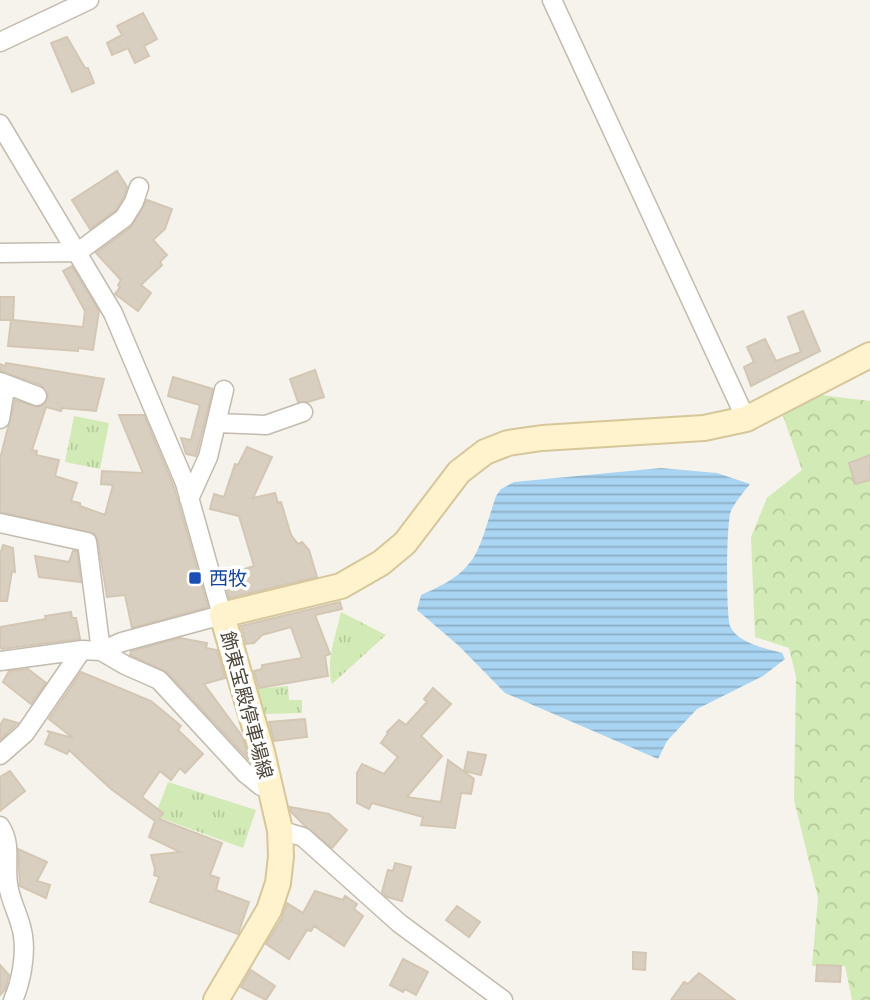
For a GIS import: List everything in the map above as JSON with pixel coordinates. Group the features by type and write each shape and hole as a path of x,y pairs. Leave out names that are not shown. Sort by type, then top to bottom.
{"main road":[{"name":"飾東宝殿停車場線","path":"216,1000 269,910 278,883 281,856 280,830 270,789 222,615 341,586 382,563 405,543 459,472 485,452 508,443 542,438 704,428 746,419 870,355"}],"street":[{"path":"0,41 89,0"},
{"path":"552,0 746,419"},
{"path":"0,124 113,313 185,483 222,615 122,642 101,651 82,650 0,661"},
{"path":"0,253 78,252 124,218 139,187"},
{"path":"0,419 4,384 37,396"},
{"path":"189,499 208,457 224,390"},
{"path":"217,423 266,425 303,412"},
{"path":"0,523 87,542 101,651"},
{"path":"0,755 25,733 82,650"},
{"path":"101,651 159,680 245,773 261,786 270,789"},
{"path":"0,826 8,843 7,883 23,936 19,980 13,1000"},
{"path":"280,830 303,837 398,923 503,1000"}],"green space":[{"path":"813,394 870,401 870,1000 852,1000 845,966 812,966 818,898 794,800 796,677 789,648 755,637 751,537 767,498 802,470 783,416"},
{"path":"74,416 109,423 100,469 65,462"},
{"path":"341,612 386,635 332,684 330,658"},
{"path":"288,686 289,700 302,700 302,713 263,714 256,689"},
{"path":"168,782 256,810 243,848 155,816"}],"water":[{"path":"661,468 717,473 750,484 731,511 729,519 727,568 730,626 739,637 782,653 785,659 763,676 697,709 667,741 658,759 505,693 459,646 417,610 421,595 455,577 474,558 496,496 501,489 514,482"}],"building":[{"path":"143,13 157,39 144,46 149,56 135,63 128,48 112,55 107,43 122,35 117,26"},
{"path":"67,37 85,68 88,68 94,83 72,92 51,43"},
{"path":"117,171 127,187 124,197 116,210 90,229 72,200"},
{"path":"147,200 172,209 165,229 153,240 167,255 160,262 162,265 141,285 151,293 138,311 115,294 121,280 96,253 131,227"},
{"path":"72,266 99,311 93,350 8,346 11,320 0,320 0,297 14,297 13,320 83,327 85,311 63,271"},
{"path":"803,311 820,351 751,386 744,367 754,362 747,347 765,339 776,361 801,352 788,317"},
{"path":"6,363 104,379 96,411 62,408 61,411 46,407 32,450 37,451 36,455 59,460 55,476 77,483 71,501 80,503 80,506 105,515 113,485 101,484 102,471 143,473 119,415 144,415 174,487 208,607 132,628 125,595 107,597 95,534 0,512 0,459 15,400 38,407 45,404 48,395 41,385 0,371 0,364 5,366"},
{"path":"315,370 324,397 298,402 290,379"},
{"path":"173,377 213,389 196,456 186,454 181,438 191,440 200,405 168,396"},
{"path":"247,447 272,457 253,498 275,493 278,503 281,502 291,535 298,544 302,542 309,550 317,577 229,598 223,576 254,566 239,516 210,509 214,494 224,497 235,464 238,465"},
{"path":"870,455 870,480 855,484 849,463"},
{"path":"3,545 13,548 15,572 12,571 7,601 0,601 0,555"},
{"path":"73,551 77,551 81,582 39,577 35,556 69,562"},
{"path":"340,602 342,609 315,615 330,654 325,656 328,676 259,688 254,671 262,669 262,665 302,658 291,627 262,635 254,643 246,644 241,626"},
{"path":"71,612 72,618 76,618 80,639 2,649 0,647 0,627"},
{"path":"180,638 207,643 206,648 217,650 225,678 204,684 242,736 249,760 167,672 130,655 131,651"},
{"path":"28,669 46,683 31,704 3,682 9,671"},
{"path":"81,672 151,701 181,726 178,730 203,754 185,773 180,768 171,780 160,771 142,797 163,813 159,819 222,843 210,875 219,878 216,890 249,902 238,934 150,902 159,877 154,875 151,855 180,852 149,837 155,821 111,789 69,750 67,754 45,744 50,733 47,731 73,738 49,719"},
{"path":"433,688 451,704 421,736 442,756 407,797 441,802 448,760 474,779 471,794 461,793 455,828 421,825 423,817 372,803 369,809 357,803 357,773 362,764 384,774 398,757 381,743 387,732 399,720 406,725 427,702 424,699"},
{"path":"4,719 18,723 0,740 0,725"},
{"path":"305,719 307,737 274,741 269,722"},
{"path":"468,752 486,755 481,775 464,771"},
{"path":"10,771 25,791 0,811 0,777"},
{"path":"290,807 329,814 347,830 332,848 305,826 291,812"},
{"path":"18,849 47,862 37,881 50,885 46,898 20,886"},
{"path":"395,863 411,867 402,901 387,897 382,892 388,870 393,871"},
{"path":"315,891 343,900 345,896 357,904 354,909 363,916 344,946 314,926 311,931 307,930 289,959 266,944 282,918 287,903 303,913"},
{"path":"457,906 480,922 469,937 446,920"},
{"path":"633,952 646,953 645,970 633,969"},
{"path":"403,959 428,972 416,995 390,985"},
{"path":"0,965 9,975 5,990 0,995"},
{"path":"817,965 841,966 840,982 816,981"},
{"path":"251,970 275,986 266,1000 241,987"},
{"path":"699,973 735,1000 671,1000 684,982 688,984"}],"place":[{"name":"西牧","path":"195,578"}]}
